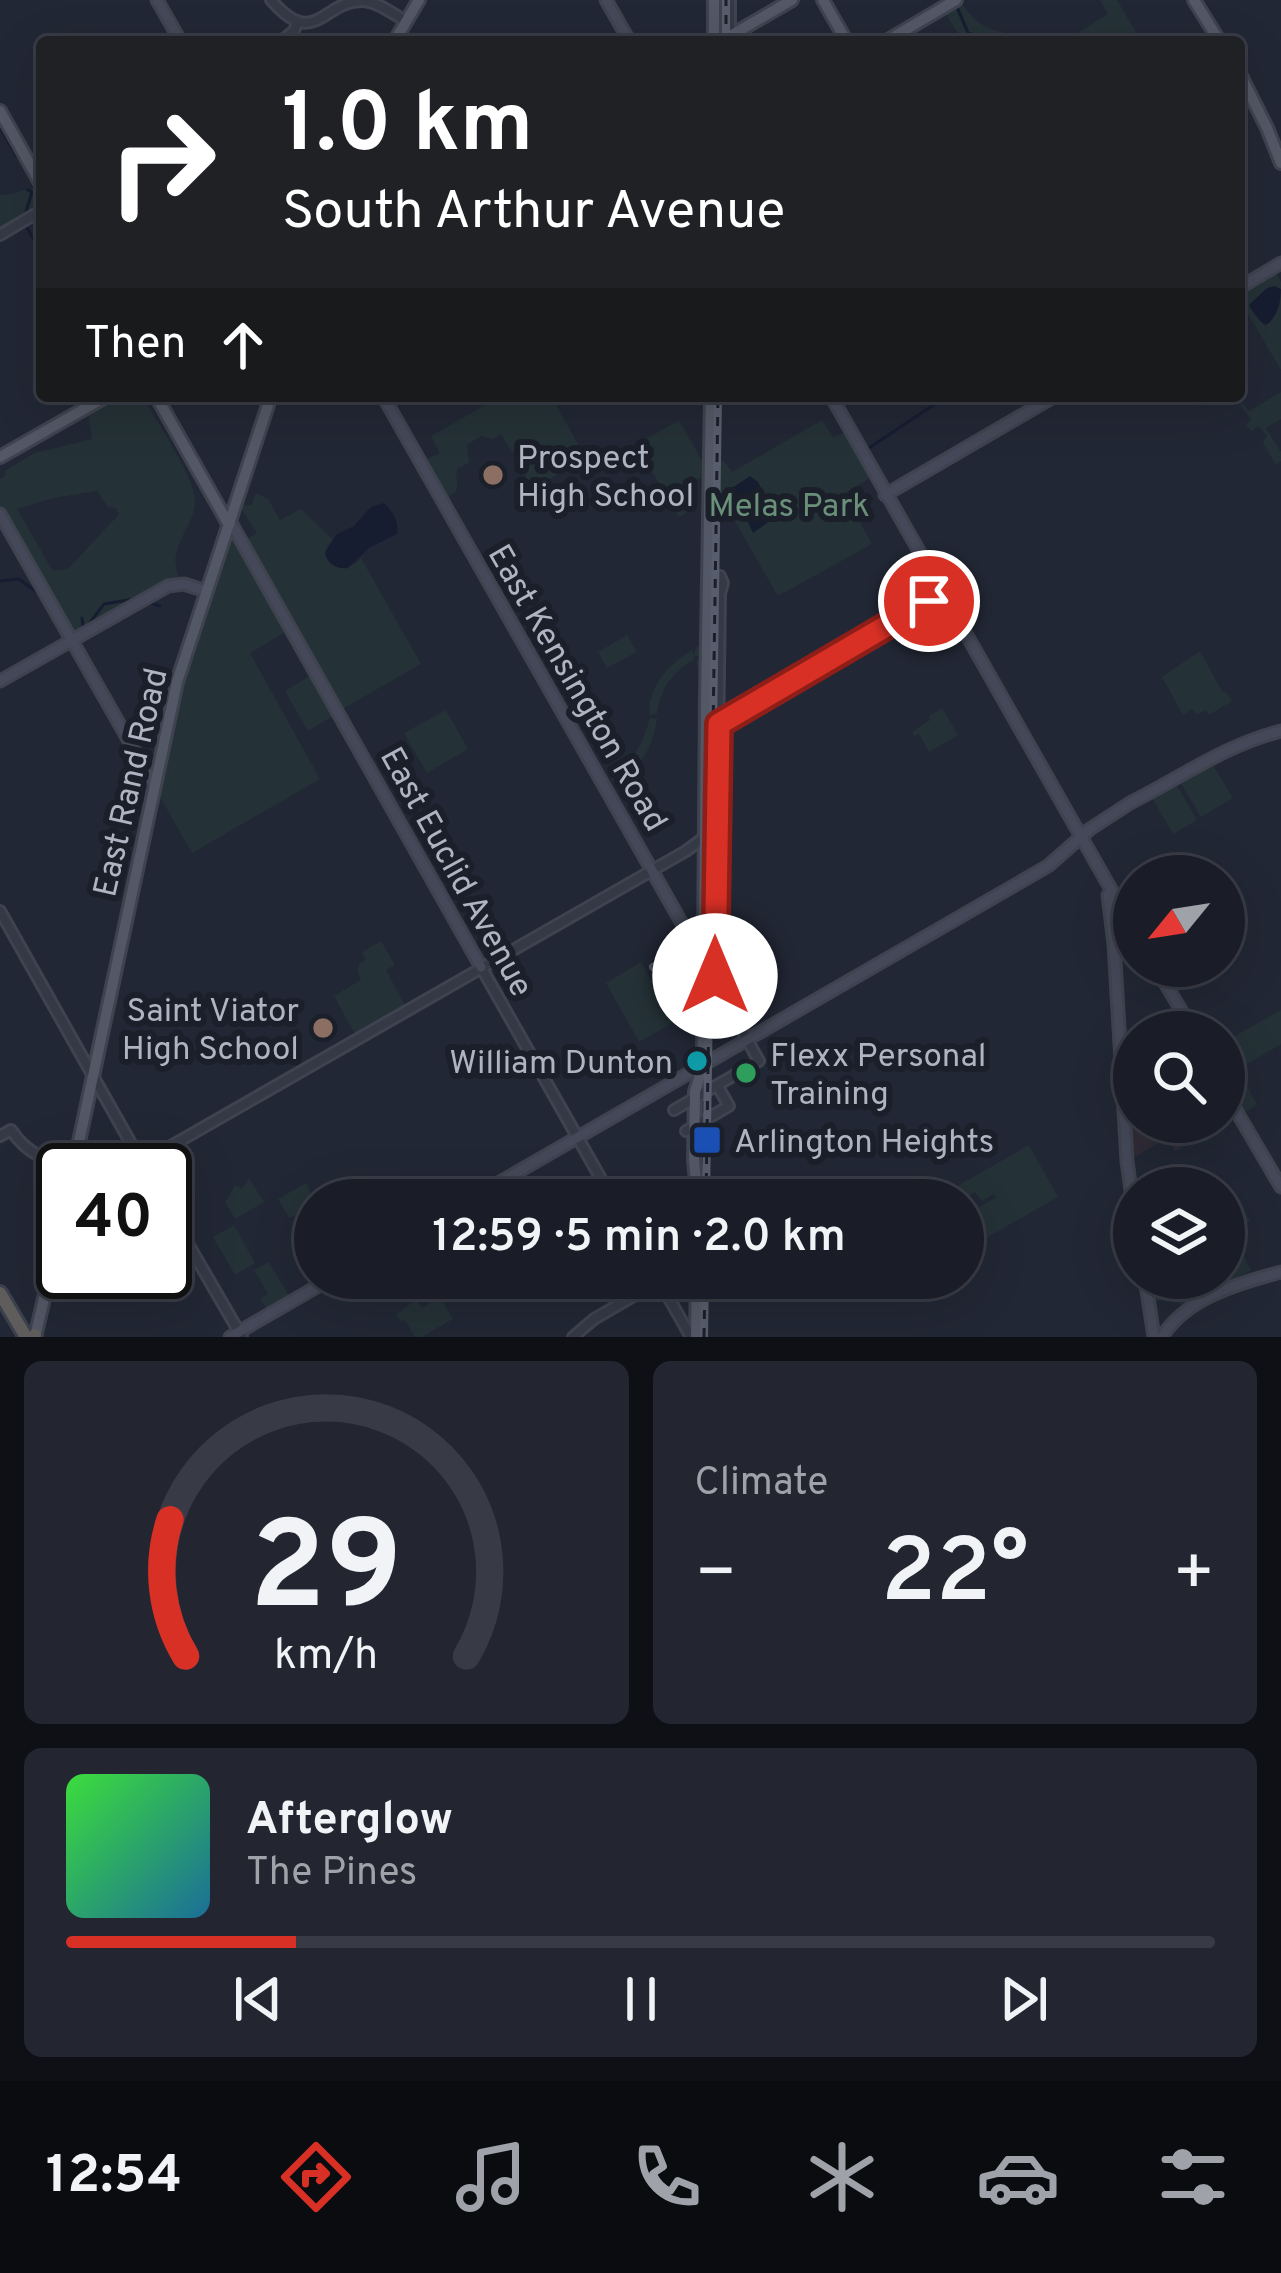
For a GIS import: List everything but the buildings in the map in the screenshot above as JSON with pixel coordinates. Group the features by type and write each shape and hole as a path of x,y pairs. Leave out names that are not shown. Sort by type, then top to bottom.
{"highway":[{"path":"0,1293 37,1332"},
{"path":"0,1306 37,1332"}],"main road":[{"path":"157,0 178,36"},
{"path":"397,36 419,0"},
{"path":"606,0 627,36"},
{"path":"714,0 724,36"},
{"path":"732,36 792,0"},
{"path":"823,0 844,36"},
{"path":"1194,0 1216,36"},
{"path":"895,36 954,2"},
{"path":"1245,83 1281,163"},
{"path":"0,111 36,175"},
{"path":"1245,284 1281,262"},
{"path":"0,458 97,402"},
{"path":"161,402 230,522"},
{"name":"East Rand Road","path":"79,1143 177,682 269,402"},
{"name":"East Kensington Road","path":"386,402 697,944"},
{"path":"696,1179 691,1128 698,1071 703,962 697,944 710,742 706,701 711,402"},
{"path":"834,402 1113,892"},
{"path":"887,495 1045,402"},
{"path":"0,514 154,785"},
{"name":"East Euclid Avenue","path":"230,522 482,967"},
{"path":"0,681 170,586 184,584 206,592"},
{"path":"505,1179 1044,867 1130,803 1229,748 1271,733"},
{"path":"1105,878 1112,917 1128,1167"},
{"path":"1112,917 1113,912"},
{"path":"1245,1125 1281,1187"},
{"path":"1159,1337 1175,1319 1228,1288 1281,1274"},
{"path":"37,1332 45,1299"},
{"path":"237,1335 297,1299"},
{"path":"694,1337 696,1299"},
{"path":"1150,1299 1159,1337"}],"street":[{"path":"271,0 298,21 319,20 362,1 406,21"},
{"path":"725,36 729,0"},
{"path":"288,36 298,21"},
{"path":"0,235 36,214"},
{"path":"674,1110 759,1060 715,979 710,742 719,720 723,583 709,569"},
{"path":"719,720 943,593"},
{"path":"185,1143 651,870 702,853"},
{"path":"0,911 131,1143"},
{"name":"East Euclid Avenue","path":"482,967 602,1179"},
{"path":"691,1128 729,1106 717,1085"},
{"path":"0,1136 10,1130 36,1156"},
{"path":"192,1253 237,1335"},
{"path":"573,1337 628,1299"},
{"path":"671,1299 694,1337"}],"shaded area":[{"path":"1130,1143 1158,1143 1131,1159"}],"green space":[{"path":"960,0 985,26 1016,36 962,36 944,11"},
{"path":"1100,0 1117,0 1136,32 1077,36 1076,34 1108,14"},
{"path":"33,189 36,212 0,233 0,195"},
{"path":"1275,271 1281,282 1281,370 1245,309 1245,288"},
{"path":"1281,392 1281,419 1266,428 1281,452 1276,465 1263,443 1267,435 1258,426 1252,431 1246,425 1251,419 1240,405 1249,411"},
{"path":"106,402 146,402 188,476 195,507 176,555 180,583 72,636 0,508 0,479 4,471 35,453 92,439 88,412","holes":["97,491 108,507 119,514 68,569 53,571 17,509"]},
{"path":"490,402 554,402 586,458 533,489 519,465 530,455 525,445 512,452 501,434 492,439 481,436 467,445 469,463 458,468 457,488 446,498 422,461 440,453 431,436"},
{"path":"679,420 704,464 708,463 708,478 697,479 697,507 679,517 636,445"},
{"name":"Melas Park","path":"822,420 833,438 847,431 873,476 844,494 872,544 778,596 732,516 718,523 719,461 732,472"},
{"path":"256,493 268,499 280,520 301,509 333,540 326,558 355,564 361,558 421,664 339,711 244,541 257,533 239,505 252,505"},
{"path":"229,534 289,630 250,653 320,779 192,853 156,790 178,687"},
{"path":"627,635 637,652 607,668 598,652"},
{"path":"705,643 703,682 696,661 701,656 694,656 668,682 657,714 649,715 661,677"},
{"path":"1200,651 1232,701 1209,715 1206,710 1197,715 1192,709 1183,715 1162,677"},
{"path":"313,674 336,714 308,731 285,691"},
{"path":"942,708 958,735 929,752 919,734 912,732"},
{"path":"446,710 468,749 427,773 404,733"},
{"path":"650,718 657,719 644,756 624,777 612,782 637,750"},
{"path":"1211,762 1233,798 1201,817 1179,780"},
{"path":"1175,782 1197,820 1173,834 1151,796"},
{"path":"381,941 395,965 386,970 406,1007 356,1036 334,996 361,980 357,971 366,960 362,952"},
{"path":"697,959 700,1007 691,1013 685,1004 680,1006 685,1016 639,1042 606,983 641,962 653,984"},
{"path":"1281,1010 1281,1044 1245,1065 1245,1030"},
{"path":"1245,1082 1257,1105 1245,1112"},
{"path":"1029,1145 1058,1197 984,1239 984,1204 996,1197 984,1200 984,1179 970,1179"},
{"path":"249,1178 264,1202 235,1219 225,1202 235,1185 242,1189"},
{"path":"294,1190 294,1216 289,1218 278,1199"},
{"path":"234,1225 255,1263 235,1275 213,1237"},
{"path":"269,1262 290,1298 268,1309 260,1299 268,1294 254,1270"},
{"path":"441,1299 453,1319 415,1337 396,1314 416,1300 422,1308"},
{"path":"1178,1299 1200,1299 1183,1309"}],"water":[{"path":"1274,286 1281,289 1279,305 1266,325 1249,305"},
{"path":"750,476 758,482 775,517 753,533 732,488"},
{"path":"384,503 395,517 397,534 369,548 348,568 330,562 325,552 337,534 354,526 371,507"}],"waterway":[{"path":"957,7 968,33 975,36"},
{"path":"0,127 17,157"},
{"path":"25,215 32,192 28,190"},
{"path":"25,224 36,243"},
{"path":"869,448 938,402"},
{"path":"0,581 19,579 38,593"},
{"path":"82,618 86,628 104,604 140,598"},
{"path":"145,601 160,606"}],"railway":[{"path":"726,0 726,36"},
{"path":"706,1179 718,402"},
{"path":"653,967 694,943 709,919"},
{"path":"704,1337 705,1299"}],"place":[{"name":"Prospect High School","path":"493,475"},
{"name":"Saint Viator High School","path":"323,1028"},
{"name":"William Dunton","path":"697,1061"},
{"name":"Flexx Personal Training","path":"746,1073"},
{"name":"Arlington Heights","path":"707,1140"}],"route":[{"path":"715,976 719,724 929,601"}]}
